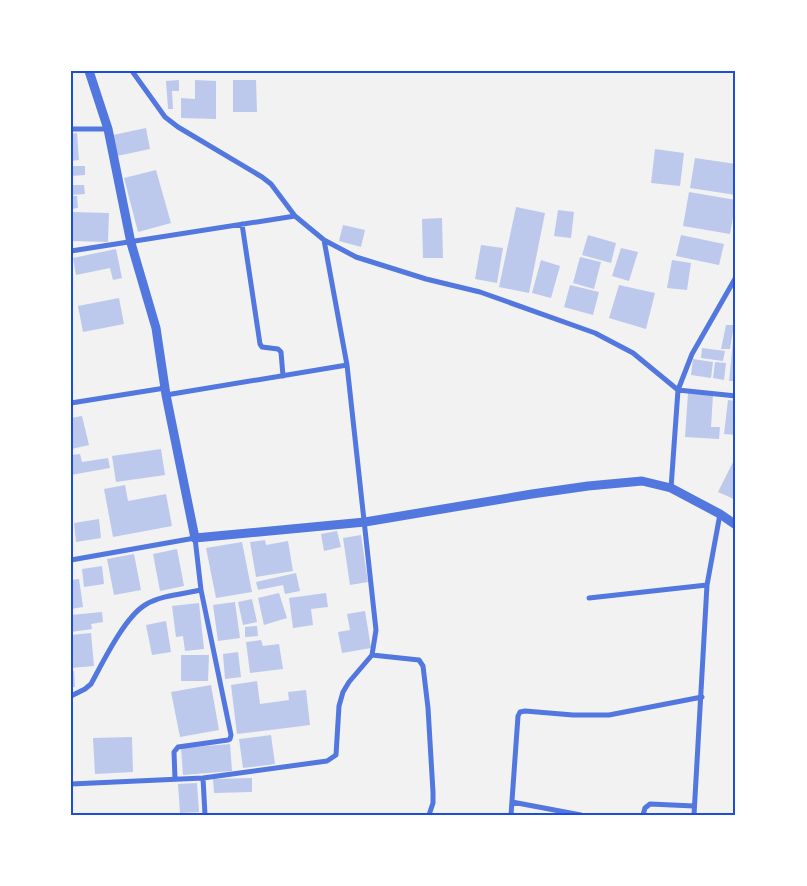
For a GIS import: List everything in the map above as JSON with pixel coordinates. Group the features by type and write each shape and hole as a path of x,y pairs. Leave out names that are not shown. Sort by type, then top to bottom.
{"street":[{"path":"89,71 108,129 131,242 156,328 166,392 195,538 201,590 230,739 178,747 174,752 175,780"},
{"path":"132,71 165,117 178,127 262,177 271,184 295,216 324,240 356,257 426,280 480,292 595,333 633,353 678,390 736,396"},
{"path":"71,129 108,129"},
{"path":"71,251 295,216"},
{"path":"242,224 260,344 262,347 278,349 281,352 283,376"},
{"path":"71,784 203,778 327,761 336,755 339,706 343,692 372,655 376,630 347,366 324,240"},
{"path":"671,488 678,390 692,354 736,277"},
{"path":"71,403 166,392 347,366"},
{"path":"71,560 195,538 365,522 588,486 642,481 671,488 720,514 736,525"},
{"path":"694,815 708,585 720,514"},
{"path":"588,598 708,585"},
{"path":"71,696 91,684 114,642 137,611 156,600 201,590"},
{"path":"372,655 412,658 419,660 423,666 428,708 433,792 433,803 429,815"},
{"path":"511,815 518,716 520,712 610,715 702,698"},
{"path":"203,778 205,815"},
{"path":"512,802 581,815"},
{"path":"642,815 645,808 650,804 694,806"}],"building":[{"path":"179,80 179,91 172,91 173,109 168,109 166,81"},
{"path":"195,80 216,81 216,119 181,118 181,98 195,99"},
{"path":"233,80 256,80 257,112 233,112"},
{"path":"146,128 150,149 117,156 113,135"},
{"path":"77,133 79,160 71,161 71,134"},
{"path":"655,149 684,153 680,186 651,183"},
{"path":"695,158 736,164 736,195 690,188"},
{"path":"71,166 85,166 85,175 71,176"},
{"path":"156,170 171,223 138,232 124,178"},
{"path":"71,185 84,185 85,194 71,195"},
{"path":"689,192 736,200 730,234 683,226"},
{"path":"71,196 77,196 78,208 71,209"},
{"path":"516,207 545,213 529,293 499,287"},
{"path":"558,210 574,212 571,238 554,236"},
{"path":"71,212 109,213 108,242 71,241"},
{"path":"442,218 443,258 423,258 422,219"},
{"path":"343,225 365,230 361,247 339,241"},
{"path":"588,235 616,243 611,263 582,255"},
{"path":"681,235 724,244 719,265 676,256"},
{"path":"481,245 503,248 497,283 475,279"},
{"path":"621,248 638,252 629,281 612,276"},
{"path":"116,249 122,278 113,280 110,268 76,275 73,258"},
{"path":"580,257 601,262 594,289 573,283"},
{"path":"541,260 560,266 551,298 532,293"},
{"path":"672,260 691,263 687,290 667,288"},
{"path":"570,285 599,292 593,315 564,307"},
{"path":"619,285 655,293 646,329 609,318"},
{"path":"119,298 124,324 83,332 78,306"},
{"path":"726,325 734,325 730,349 721,349"},
{"path":"733,340 736,341 736,381 729,381"},
{"path":"702,348 725,351 723,361 701,358"},
{"path":"693,359 713,362 711,378 691,375"},
{"path":"715,362 726,363 724,380 713,378"},
{"path":"688,393 713,395 711,427 720,427 719,439 685,437"},
{"path":"728,400 736,401 736,435 724,434"},
{"path":"82,416 89,445 71,449 71,418"},
{"path":"161,449 165,475 116,482 112,456"},
{"path":"80,454 82,462 108,458 110,468 71,475 71,455"},
{"path":"736,456 736,500 718,492"},
{"path":"125,485 128,501 166,494 172,526 113,537 104,489"},
{"path":"99,519 101,538 76,542 74,523"},
{"path":"337,531 341,547 324,551 321,534"},
{"path":"361,535 368,582 350,585 343,538"},
{"path":"265,540 266,545 288,541 293,571 256,577 250,542"},
{"path":"242,542 252,592 216,598 206,548"},
{"path":"177,549 184,586 160,591 153,554"},
{"path":"134,554 141,590 114,595 107,559"},
{"path":"102,566 104,584 84,587 82,569"},
{"path":"296,573 300,591 285,594 283,585 258,590 256,582"},
{"path":"79,579 83,607 71,609 71,580"},
{"path":"279,593 287,618 264,625 258,598"},
{"path":"326,593 328,607 311,609 313,625 293,628 289,598"},
{"path":"252,599 257,622 243,625 238,602"},
{"path":"235,602 240,638 218,641 213,605"},
{"path":"199,603 204,649 185,651 183,636 176,637 172,606"},
{"path":"365,611 371,648 342,653 338,632 350,630 347,614"},
{"path":"102,612 103,622 91,624 92,629 71,632 71,615"},
{"path":"166,621 171,652 152,655 146,625"},
{"path":"257,626 258,636 245,637 245,627"},
{"path":"91,633 94,666 71,668 71,635"},
{"path":"261,640 263,646 279,644 283,669 250,673 246,642"},
{"path":"238,652 241,677 225,679 223,654"},
{"path":"181,655 209,655 208,681 181,681"},
{"path":"71,671 74,671 75,687 71,687"},
{"path":"257,681 260,704 289,700 288,692 306,690 310,725 237,734 231,685"},
{"path":"211,685 219,730 180,737 171,692"},
{"path":"271,735 275,764 243,768 239,739"},
{"path":"132,737 133,772 95,774 93,738"},
{"path":"230,744 232,771 183,775 181,748"},
{"path":"252,778 252,792 214,793 213,779"},
{"path":"197,783 199,812 180,813 178,784"}]}
